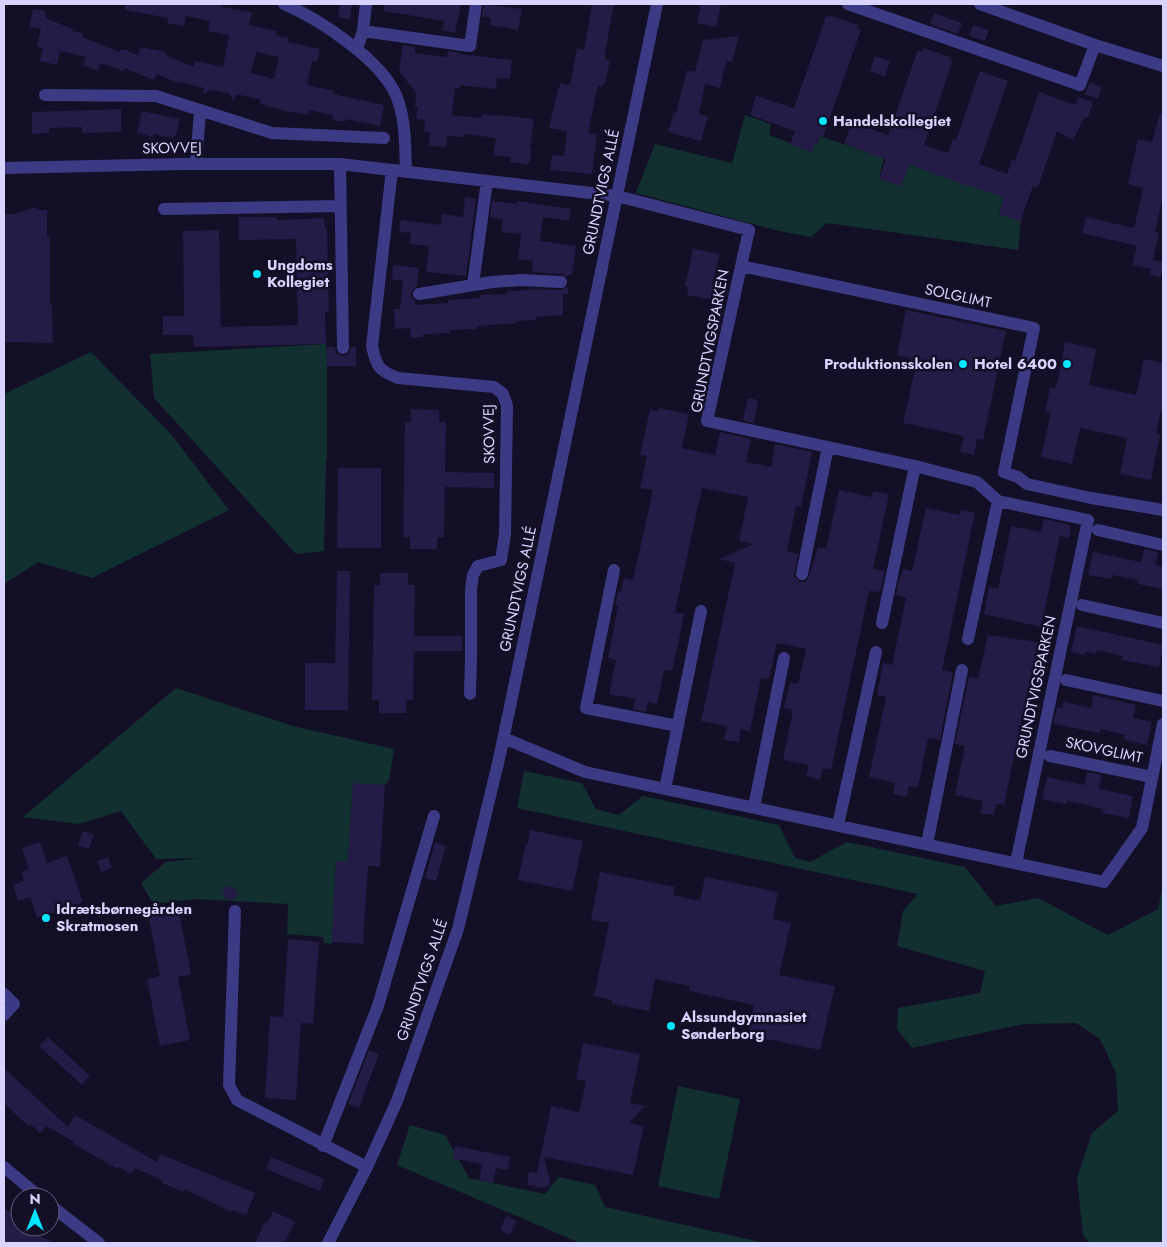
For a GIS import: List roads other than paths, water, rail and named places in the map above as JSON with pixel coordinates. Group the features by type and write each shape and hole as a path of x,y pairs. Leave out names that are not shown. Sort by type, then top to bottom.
{"street":[{"path":"284,4 304,13 357,49 381,72 396,95 403,119 406,172"},
{"path":"357,49 363,31 366,4"},
{"path":"363,31 470,46 476,4"},
{"name":"GRUNDTVIGS ALLÉ","path":"328,1243 367,1168 397,1101 458,929 504,738 657,4"},
{"path":"848,4 1080,85 1094,45"},
{"path":"980,4 1094,45 1163,66"},
{"path":"45,95 156,96 272,133 384,138"},
{"path":"196,164 200,111"},
{"name":"SKOVVEJ","path":"4,168 196,164 340,164 617,196"},
{"path":"340,164 343,348"},
{"name":"SKOVVEJ","path":"392,170 372,346 376,362 384,373 398,378 494,387 503,394 507,406 505,534 501,560 478,566 473,575 471,589 470,694"},
{"path":"473,285 487,181"},
{"path":"617,196 749,230 741,266"},
{"path":"164,209 341,206"},
{"name":"GRUNDTVIGSPARKEN","path":"741,266 707,421 915,466 977,482 998,501 1088,520 1016,863"},
{"name":"SOLGLIMT","path":"741,266 1034,328 1004,472 1018,477 1027,484 1091,498 1163,510"},
{"path":"419,294 473,285 521,280 561,282"},
{"path":"802,574 828,447"},
{"path":"882,623 915,466"},
{"path":"968,639 998,501"},
{"path":"1098,530 1163,545"},
{"path":"614,570 586,708 678,726"},
{"path":"1082,605 1163,623"},
{"path":"665,789 701,611"},
{"path":"838,825 876,652"},
{"path":"754,807 784,658"},
{"path":"927,844 962,670"},
{"path":"1066,680 1163,701"},
{"name":"SKOVGLIMT","path":"1016,863 1104,882 1142,828 1163,724"},
{"path":"504,738 585,772 1016,863"},
{"name":"SKOVGLIMT","path":"1050,756 1152,777"},
{"path":"323,1146 378,1006 434,816"},
{"path":"235,911 229,1085 237,1100 367,1168"},
{"path":"4,994 14,1004 4,1015"},
{"path":"4,1167 28,1187"},
{"path":"60,1213 99,1243"}],"place":[{"name":"Handelskollegiet","path":"823,121"},
{"name":"Ungdoms Kollegiet","path":"257,274"},
{"name":"Produktionsskolen","path":"963,364"},
{"name":"Hotel 6400","path":"1067,364"},
{"name":"Idrætsbørnegården Skratmosen","path":"46,918"},
{"name":"Alssundgymnasiet Sønderborg","path":"671,1026"}]}
